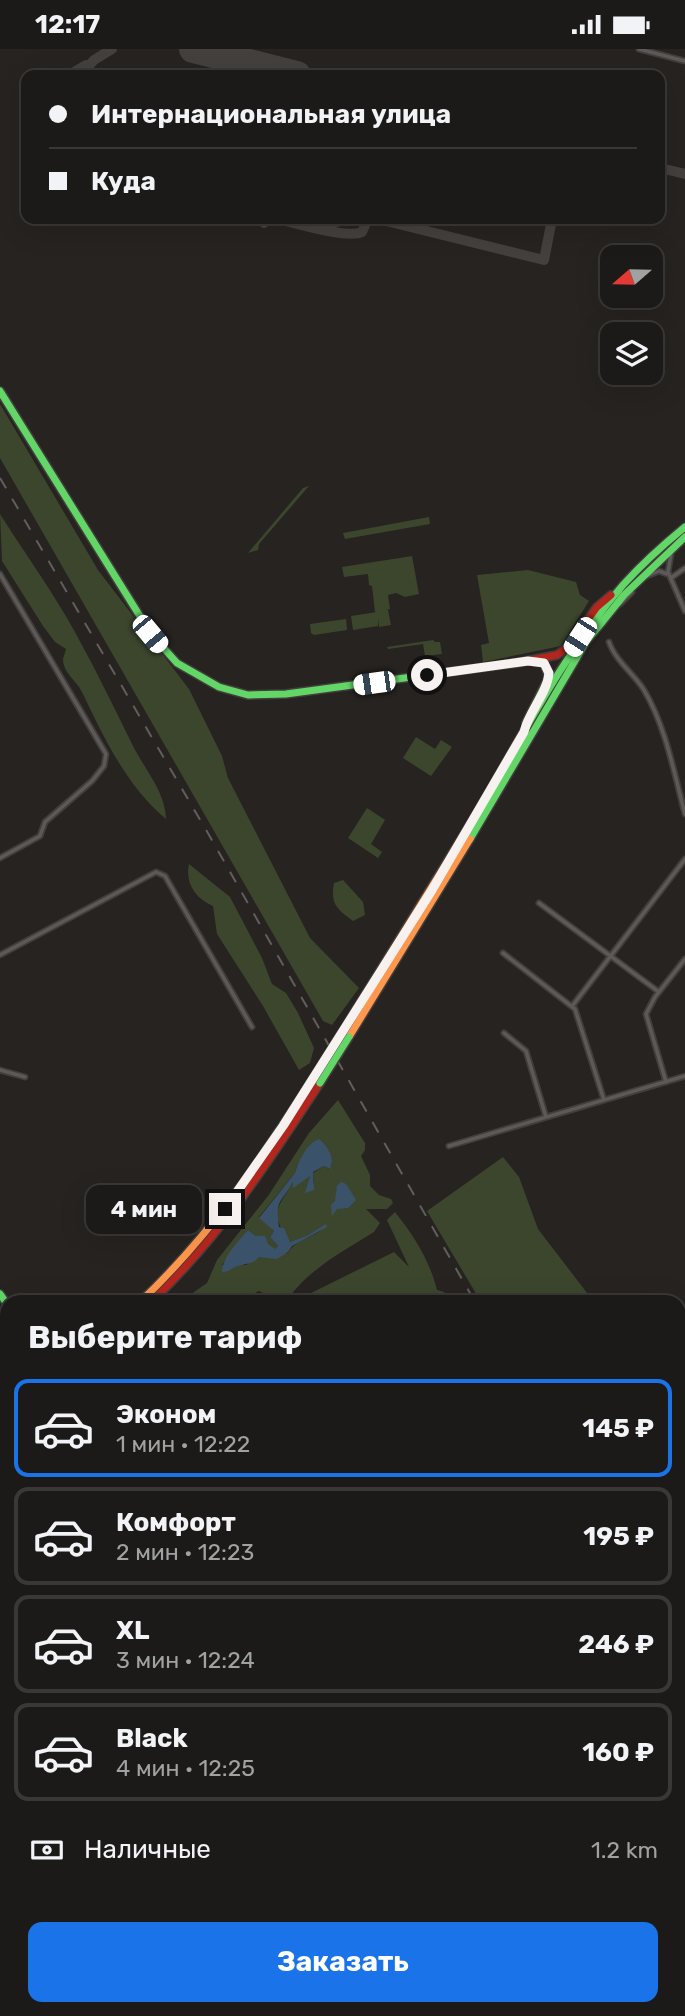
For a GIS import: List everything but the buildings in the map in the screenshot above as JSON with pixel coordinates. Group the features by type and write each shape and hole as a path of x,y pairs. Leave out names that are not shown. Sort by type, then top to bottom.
{"main road":[{"path":"0,391 150,634 168,655 200,678 238,693 276,695 557,655 564,651 597,607 685,527"},
{"path":"158,1295 191,1264 234,1210 438,894 596,628 624,595 685,539"},
{"path":"346,1034 580,637 618,590"},
{"path":"524,732 549,677 544,663 528,661"},
{"path":"147,1295 186,1258 222,1213 317,1080"}],"street":[{"path":"639,49 685,61"},
{"path":"577,657 611,614 685,539"},
{"path":"672,553 667,565 685,611"},
{"path":"671,578 685,568"},
{"path":"647,576 661,571 671,578"},
{"path":"0,574 106,754 106,760 92,781 45,822 40,836 0,858"},
{"path":"609,642 652,706 685,814"},
{"path":"573,1005 685,859"},
{"path":"0,955 156,872 165,876 252,1027"},
{"path":"539,903 659,992"},
{"path":"503,953 573,1005 604,1100"},
{"path":"666,1082 646,1014 659,992 685,959"},
{"path":"504,1033 526,1051 546,1117"},
{"path":"0,1070 25,1077"},
{"path":"449,1146 685,1076"}],"green space":[{"path":"0,404 98,570 189,689 222,756 228,778 310,938 359,988 332,1025 323,1021 0,458"},
{"path":"309,486 259,544 258,550 248,553 303,488"},
{"path":"0,514 76,634 158,790 166,819 139,792 117,760 80,688 65,669 63,659 66,649 55,642 43,626 2,561"},
{"path":"429,517 430,524 345,539 343,533"},
{"path":"412,556 419,594 405,597 396,593 388,595 390,609 386,610 391,625 379,627 378,618 378,626 353,630 351,616 377,612 368,574 344,577 342,567"},
{"path":"528,570 576,582 580,595 589,601 561,646 483,662 481,645 489,643 477,575"},
{"path":"346,619 347,630 314,635 311,633 310,624"},
{"path":"433,640 440,642 442,654 425,656 423,644 387,647"},
{"path":"416,737 435,749 441,740 452,747 431,776 403,758"},
{"path":"367,808 385,820 371,844 382,852 378,858 348,838"},
{"path":"189,864 230,897 262,958 272,984 286,993 298,1013 314,1048 310,1063 299,1070 263,1006 217,934 213,906 201,899 190,884"},
{"path":"343,880 363,902 365,915 353,921 334,901 334,883"},
{"path":"338,1100 365,1143 361,1156 370,1175 370,1186 393,1203 387,1209 366,1209 380,1223 374,1232 315,1271 291,1295 265,1295 259,1291 251,1295 190,1295 207,1283 217,1260 268,1196 309,1133","holes":["303,1157 332,1164 329,1169 324,1166 313,1173 314,1183 306,1192 310,1176 294,1180 280,1204 277,1216 290,1242 326,1225 322,1229 296,1244 288,1253 259,1257 246,1265 222,1265 248,1230 275,1250 278,1246 270,1237 274,1231 259,1217 295,1173"]},
{"path":"503,1157 519,1177 538,1229 589,1295 477,1295 427,1211"},
{"path":"395,1212 420,1248 437,1290 446,1295 307,1295 394,1252 409,1267 387,1220"}],"water":[{"path":"319,1139 330,1153 330,1169 324,1166 313,1172 314,1190 305,1193 310,1176 293,1188 293,1182 280,1202 278,1218 279,1227 284,1228 290,1242 326,1224 327,1227 292,1246 277,1259 259,1257 251,1263 222,1272 228,1255 248,1230 256,1236 265,1236 268,1244 275,1249 278,1246 270,1237 274,1231 259,1218 295,1173 307,1149"},
{"path":"341,1182 346,1184 356,1200 348,1208 337,1209 332,1216 331,1205"}],"taxiway":[{"path":"85,70 94,60 112,49"},
{"path":"78,70 86,65"},
{"path":"665,169 685,174"},
{"path":"297,224 355,234 362,232 366,224"},
{"path":"320,227 330,224"},
{"path":"398,224 544,260 551,224"}],"runway":[{"path":"193,49 277,70"}],"railway":[{"path":"0,478 209,835 471,1295"}],"traffic: fast":[{"path":"0,391 151,634 177,663 219,687 248,695 286,694 516,663"},
{"path":"471,823 560,670 580,641 623,585 685,527"},
{"path":"470,839 586,642 624,595 685,537"},
{"path":"526,723 549,677 544,663 532,661"},
{"path":"320,1083 349,1037"}],"traffic: slow":[{"path":"343,1031 471,823"},
{"path":"349,1037 470,839"},
{"path":"147,1295 190,1250 234,1195 314,1077"}],"traffic: jam":[{"path":"516,663 557,655 568,647 597,607 611,595"},
{"path":"314,1077 343,1031"},
{"path":"158,1295 221,1225 262,1170 320,1083"}],"route":[{"path":"225,1209 283,1126 432,890 524,732 546,686 549,673 544,663 528,661 427,675"}]}
